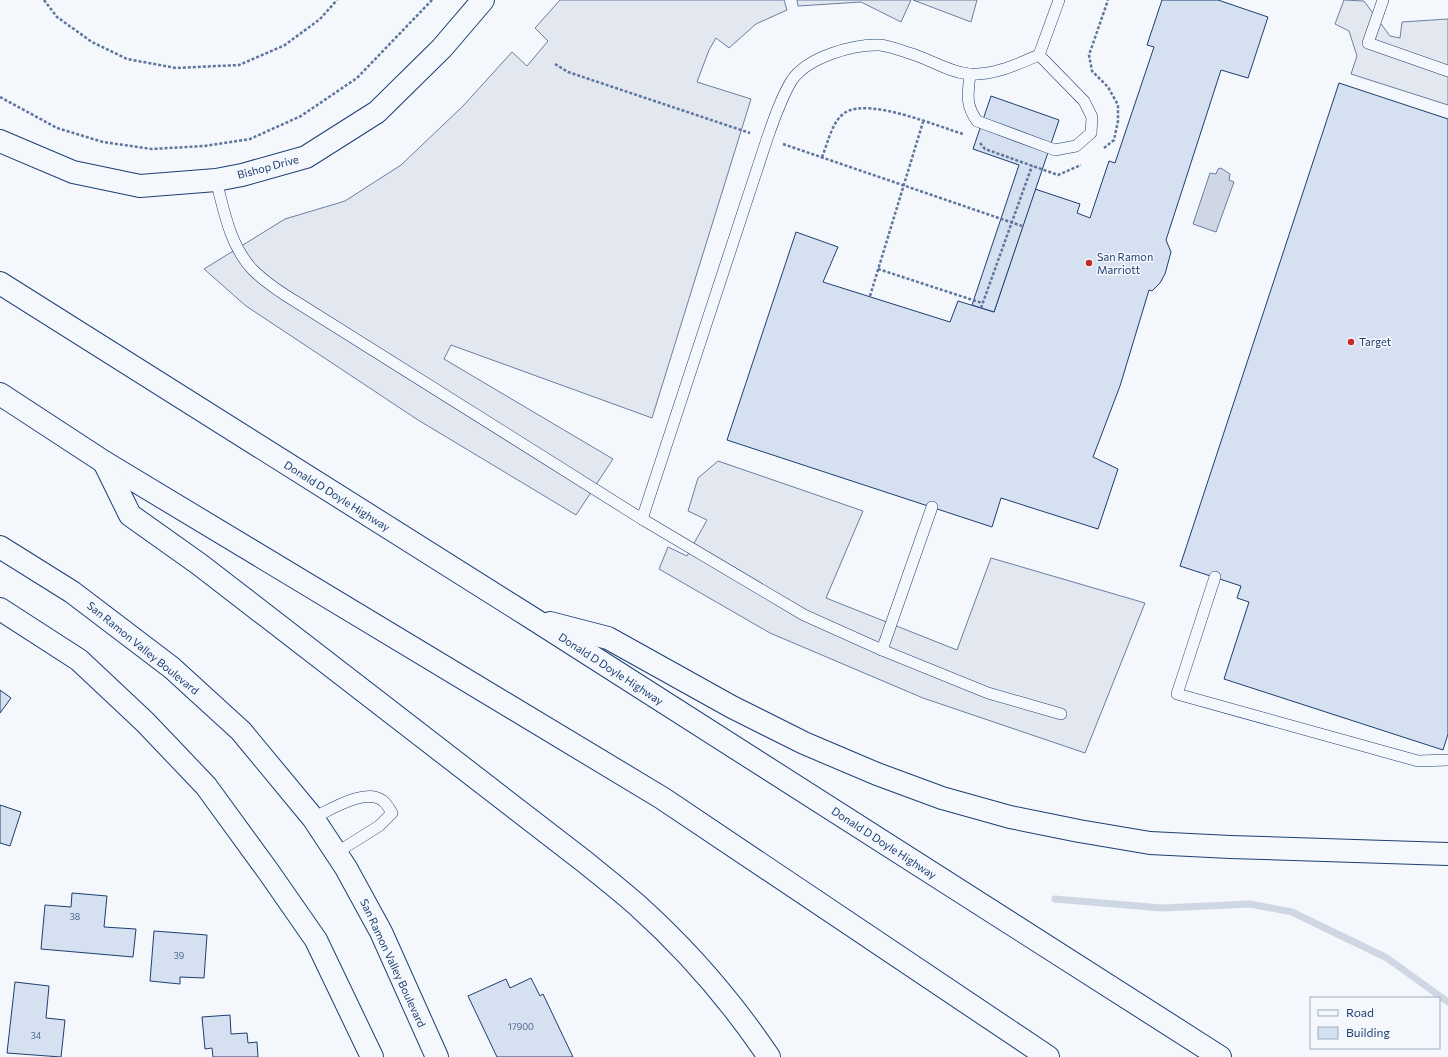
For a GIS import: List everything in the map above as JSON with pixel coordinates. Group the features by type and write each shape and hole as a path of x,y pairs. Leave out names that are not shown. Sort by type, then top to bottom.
{"main road":[{"name":"Bishop Drive","path":"0,141 73,172 140,186 216,180 242,175 306,157 377,112 442,48 483,0"},
{"name":"Donald D Doyle Highway","path":"0,283 532,618 1220,1057"},
{"path":"0,394 104,462 662,798 1048,1057"},
{"path":"104,462 130,515 199,564 579,857 637,904 688,956 722,995 769,1057"},
{"name":"San Ramon Valley Boulevard","path":"0,547 72,592 172,668 241,731 313,818 336,853 381,932 437,1057"},
{"path":"0,609 79,660 145,722 206,786 316,940 372,1057"},
{"path":"532,618 608,638 732,708 804,744 877,774 942,798 1010,817 1150,843 1448,854"}],"lane":[{"path":"642,520 766,139 782,98 793,79 802,69 829,53 857,47 880,45 921,56 949,69 970,74 1010,67 1039,55 1059,0"},
{"path":"1383,0 1368,43 1448,71"},
{"path":"970,74 967,100 971,112 977,121 1055,150 1076,146 1091,133 1092,117 1084,102 1039,55"},
{"path":"216,180 226,220 240,252 253,270 278,290 642,520 804,615 882,650 988,693 1061,714"},
{"path":"882,650 932,507"},
{"path":"1215,577 1177,694 1418,761 1448,760"},
{"path":"313,818 352,799 371,795 384,801 392,814 379,826 336,853"}],"path":[{"path":"44,0 57,17 92,42 128,59 176,68 239,65 285,45 320,19 337,0"},
{"path":"0,97 57,128 103,142 152,149 204,146 250,139 301,116 357,78 432,0"},
{"path":"555,64 568,72 903,184 1022,226"},
{"path":"870,296 923,122"},
{"path":"981,308 1039,144"},
{"path":"878,269 982,303"}],"shaded area":[{"path":"560,0 784,0 787,10 756,24 729,48 716,38 709,50 697,82 751,99 652,418 451,345 444,359 613,459 576,515 418,420 246,306 204,269 285,219 345,201 401,165 463,106 512,52 527,66 548,41 535,28"},
{"path":"797,0 911,0 901,22 861,2 798,6"},
{"path":"913,0 977,0 971,22"},
{"path":"1344,0 1364,1 1390,36 1400,38 1402,22 1448,19 1448,105 1351,74 1357,56 1349,31 1335,24"},
{"path":"1221,168 1230,174 1229,180 1234,182 1216,232 1193,224 1210,173 1216,174 1218,169"},
{"path":"718,461 863,511 826,598 957,650 991,558 1145,603 1085,753 923,698 770,633 659,569 668,547 687,556 707,520 688,511 698,478"}],"building":[{"name":"San Ramon Marriott","path":"1162,0 1218,0 1268,17 1248,78 1221,70 1166,240 1171,252 1165,274 1160,283 1152,291 1149,290 1120,386 1093,457 1118,469 1098,529 1001,498 992,527 727,440 796,232 838,247 823,282 950,322 958,301 994,312 1035,189 1080,204 1077,213 1090,218 1109,161 1115,163 1154,47 1147,45"},
{"name":"Target","path":"1339,83 1448,119 1448,734 1443,750 1224,679 1249,602 1237,598 1241,586 1180,566"},
{"path":"991,96 1059,120 994,312 972,305 1019,165 973,149"},
{"path":"0,690 11,698 0,713"},
{"path":"0,805 21,812 10,846 0,843"},
{"path":"72,893 107,896 104,927 136,929 133,957 41,949 45,905 71,907"},
{"path":"154,931 207,935 204,978 180,977 180,984 150,981"},
{"path":"531,978 540,996 543,994 573,1057 497,1057 468,996 506,979 510,988"},
{"path":"15,982 49,986 46,1018 65,1020 61,1057 7,1053"},
{"path":"230,1015 231,1034 247,1033 248,1043 257,1042 258,1057 213,1057 212,1048 205,1049 202,1017"}],"waterway":[{"path":"1055,899 1162,908 1250,904 1292,912 1387,958 1448,1002"}],"place":[{"name":"San Ramon Marriott","path":"1089,263"},
{"name":"Target","path":"1351,342"}]}
